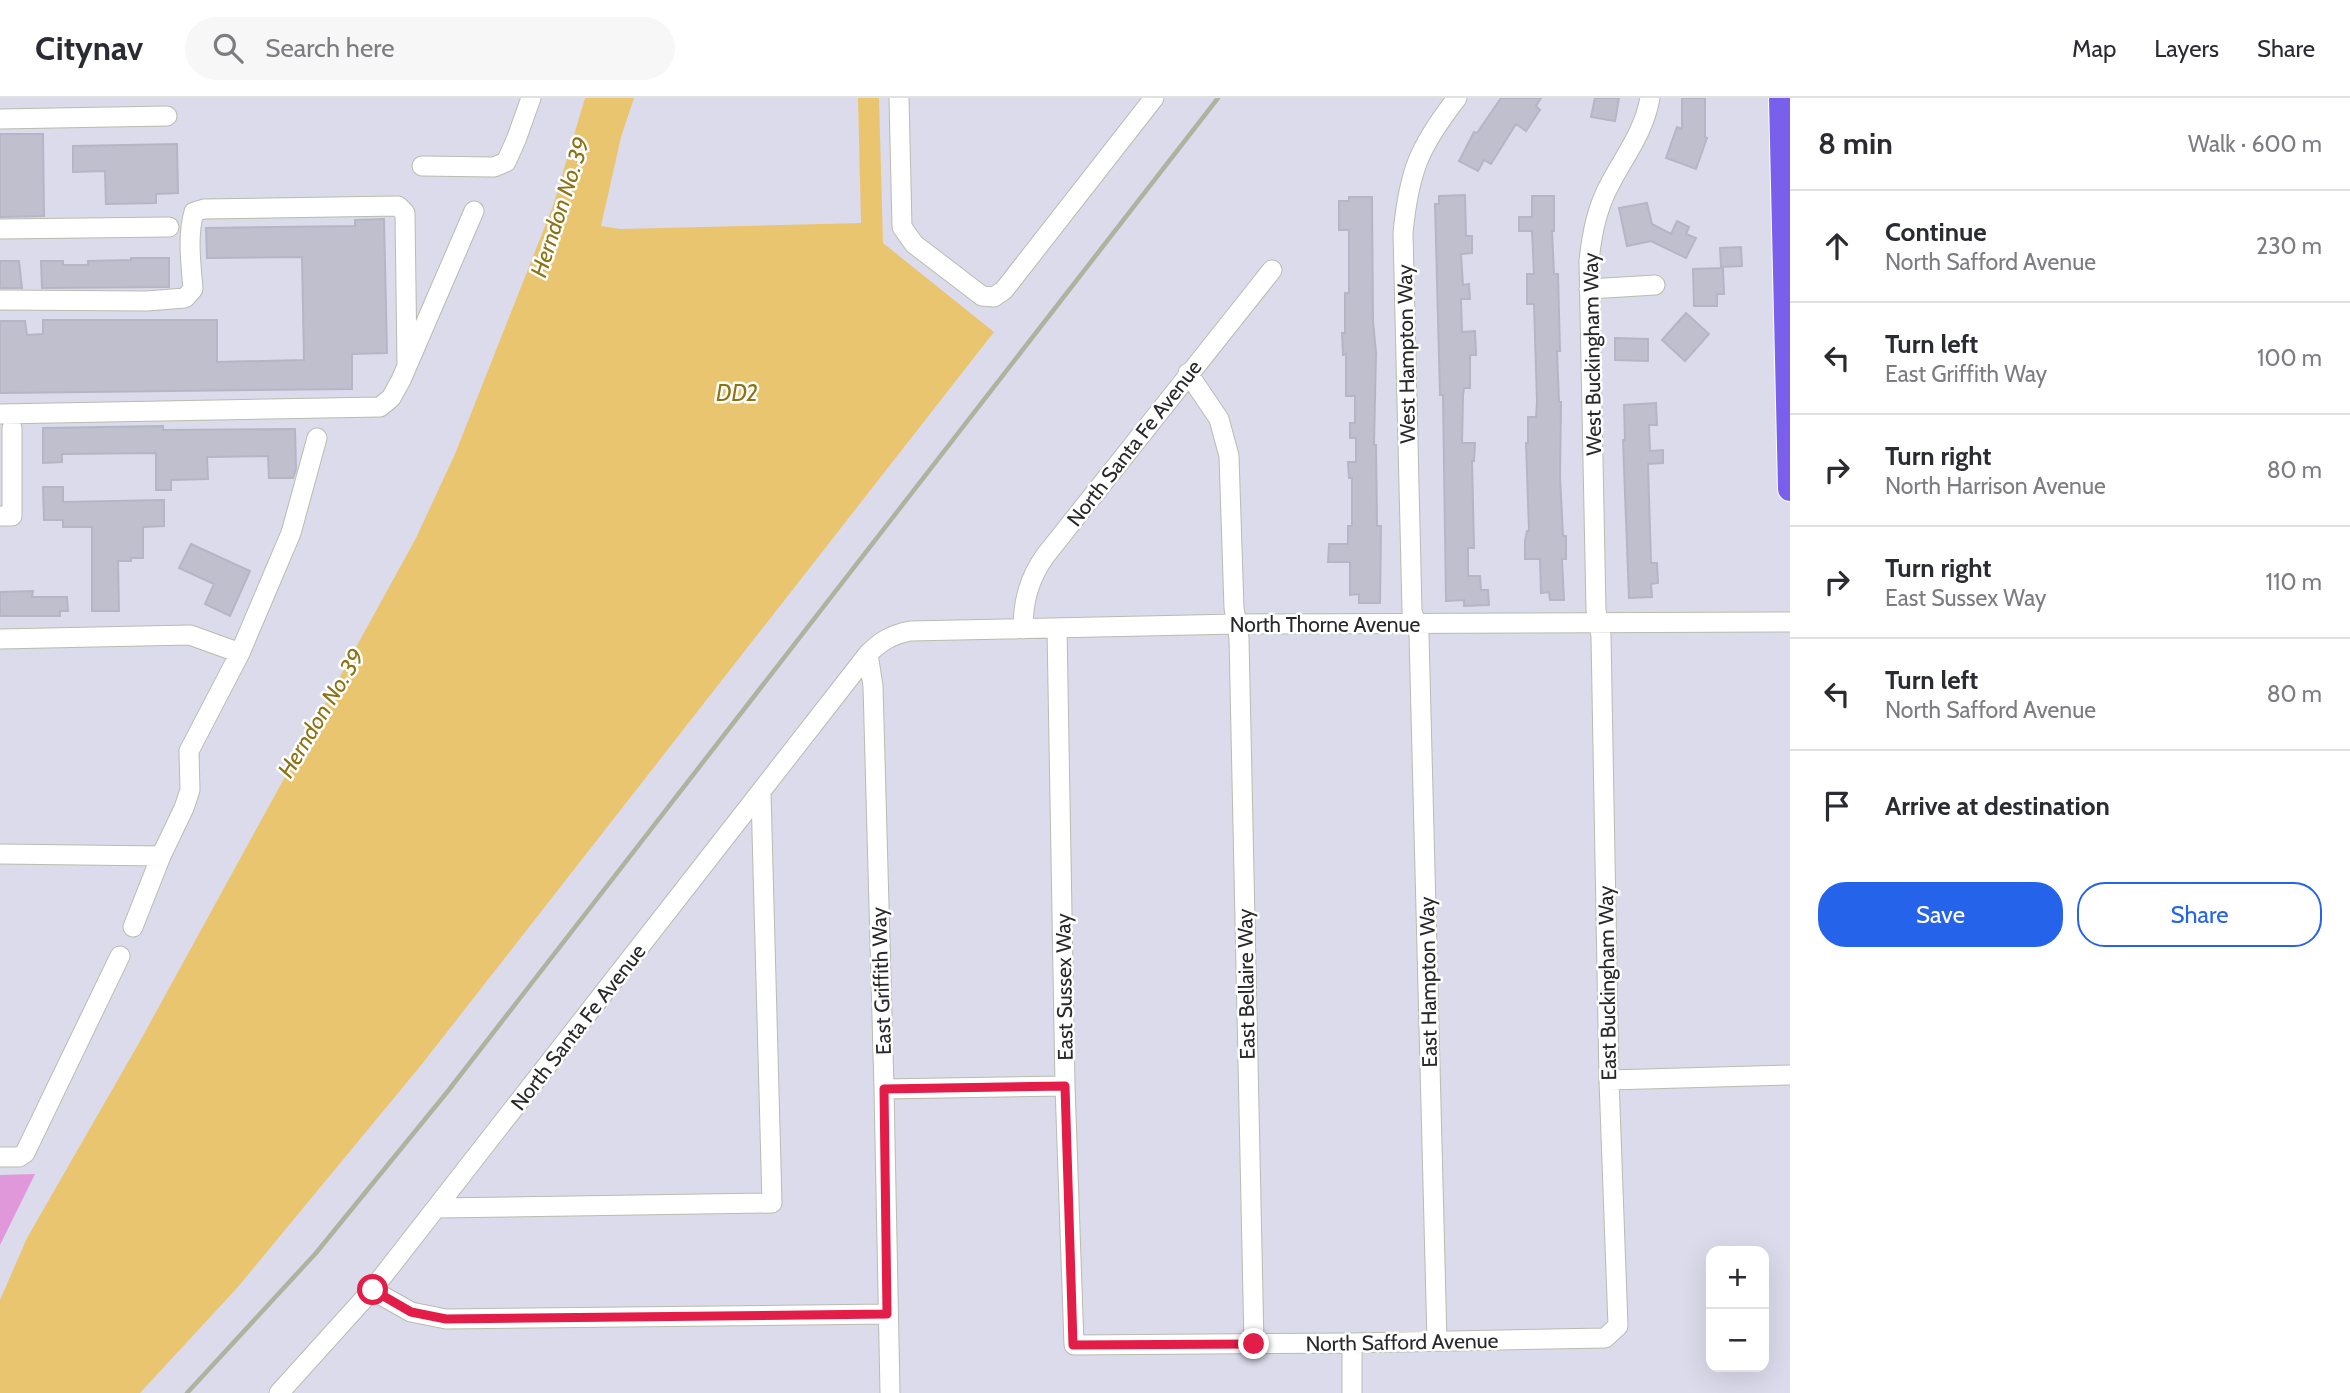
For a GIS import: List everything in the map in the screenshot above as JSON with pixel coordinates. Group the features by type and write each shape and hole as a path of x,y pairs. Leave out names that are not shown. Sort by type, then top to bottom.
{"main road":[{"path":"1781,98 1787,164 1790,489"}],"street":[{"path":"422,166 494,166 506,162 530,98"},
{"path":"899,98 902,228 914,244 982,296 994,298 1004,290 1154,98"},
{"name":"West Hampton Way","path":"1416,624 1412,611 1403,233 1406,201 1418,155 1432,130 1457,98"},
{"name":"West Buckingham Way","path":"1599,623 1589,261 1599,206 1647,118 1650,98"},
{"path":"0,119 167,116"},
{"path":"0,300 147,301 185,298 193,289 191,222 194,212 204,209 398,206 405,214 407,364"},
{"path":"0,516 12,516 6,421 380,407 391,398 474,211"},
{"path":"0,229 169,227"},
{"name":"North Santa Fe Avenue","path":"1023,629 1025,599 1040,563 1272,270"},
{"path":"1589,289 1655,285"},
{"name":"East Bellaire Way","path":"1188,373 1219,419 1229,456 1240,652 1254,1344"},
{"path":"133,927 190,790 189,751 240,653 291,533 317,438"},
{"name":"North Thorne Avenue","path":"868,654 881,641 910,631 1237,624 1790,622"},
{"name":"East Buckingham Way","path":"1599,623 1609,1080 1618,1326 1605,1338"},
{"name":"East Hampton Way","path":"1416,624 1419,649 1437,1341"},
{"name":"East Sussex Way","path":"1057,628 1065,1086 1073,1345"},
{"path":"0,639 190,635 240,653"},
{"name":"North Santa Fe Avenue","path":"279,1393 373,1290 868,654"},
{"name":"East Griffith Way","path":"868,654 873,686 890,1393"},
{"path":"436,1208 772,1203 761,794"},
{"path":"0,854 161,856"},
{"path":"0,1157 19,1157 24,1153 120,956"},
{"path":"1609,1080 1790,1075"},
{"path":"884,1089 1065,1086"},
{"path":"373,1290 411,1312 446,1319 887,1314"},
{"name":"North Safford Avenue","path":"1073,1345 1605,1338"},
{"path":"1352,1343 1352,1393"}],"shaded area":[{"path":"35,1174 0,1245 0,1175"}],"water":[{"name":"DD2","path":"585,98 634,98 621,137 601,226 620,229 861,223 858,98 879,98 883,243 994,332 422,1064 237,1288 140,1393 0,1393 0,1300 27,1238 139,1043 416,538 455,454 553,206"}],"building":[{"path":"1501,98 1541,98 1536,106 1540,110 1526,131 1516,124 1491,164 1484,160 1478,171 1459,161 1474,132 1477,133"},
{"path":"1595,98 1619,98 1615,121 1591,117"},
{"path":"1682,98 1705,98 1707,138 1696,169 1666,158 1677,127 1682,129"},
{"path":"0,134 43,134 44,216 0,217"},
{"path":"177,144 178,193 156,194 156,203 106,204 105,171 73,172 73,146"},
{"path":"1465,195 1466,236 1472,236 1472,253 1461,254 1463,285 1469,284 1470,299 1461,299 1462,332 1475,331 1476,355 1470,355 1470,388 1464,388 1463,395 1462,443 1475,443 1472,461 1474,548 1468,548 1468,576 1480,576 1481,590 1488,590 1489,605 1464,606 1464,600 1446,601 1443,395 1440,395 1435,204 1439,204 1439,196"},
{"path":"1532,196 1554,196 1552,231 1554,274 1558,274 1560,476 1563,536 1566,536 1566,559 1562,559 1564,600 1550,600 1549,592 1541,593 1540,559 1525,559 1525,540 1529,531 1526,443 1528,417 1536,417 1537,402 1534,304 1527,304 1527,274 1534,274 1532,231 1519,231 1519,217 1532,217"},
{"path":"1349,197 1372,197 1373,321 1376,353 1374,445 1377,526 1381,526 1380,603 1359,603 1359,594 1350,595 1350,562 1328,562 1329,544 1348,544 1348,526 1352,526 1352,478 1349,478 1348,462 1356,462 1356,438 1350,438 1350,423 1355,423 1355,396 1346,396 1346,354 1343,355 1342,333 1345,333 1345,293 1349,293 1349,230 1339,230 1339,201 1349,201"},
{"path":"1647,203 1652,224 1671,234 1677,221 1689,227 1686,234 1696,238 1686,258 1651,241 1627,246 1619,208"},
{"path":"384,219 387,353 352,354 352,389 0,393 0,321 25,321 27,335 43,334 43,320 217,320 217,362 304,360 302,257 207,258 206,228 355,226 355,220"},
{"path":"1741,247 1742,266 1721,267 1720,248"},
{"path":"169,258 169,287 42,288 41,261 63,261 63,265 88,265 88,261"},
{"path":"0,261 19,261 22,288 0,288"},
{"path":"1723,268 1724,294 1717,294 1717,306 1694,306 1693,269"},
{"path":"1686,313 1709,334 1685,361 1662,340"},
{"path":"1615,338 1648,339 1648,361 1615,360"},
{"path":"1656,403 1657,425 1649,425 1650,451 1663,450 1663,463 1648,464 1651,563 1657,563 1658,583 1651,584 1652,597 1629,598 1624,405"},
{"path":"163,426 163,430 295,429 296,469 293,478 269,478 268,456 207,457 208,479 171,480 171,490 156,490 156,453 62,454 62,462 43,463 43,428"},
{"path":"43,487 63,487 63,502 164,500 164,526 143,527 143,558 118,561 119,611 92,611 92,527 63,527 63,520 44,520"},
{"path":"191,544 250,571 230,616 205,604 214,584 179,568"},
{"path":"33,591 32,597 67,597 68,611 60,611 60,616 0,616 0,592"}],"railway":[{"path":"187,1393 316,1253 448,1091 1218,98"}],"route":[{"path":"373,1290 411,1312 446,1319 887,1314 884,1089 1065,1086 1073,1345 1254,1344"}],"water label":[{"name":"Herndon No. 39","path":"560,207"},
{"name":"Herndon No. 39","path":"321,713"}]}
